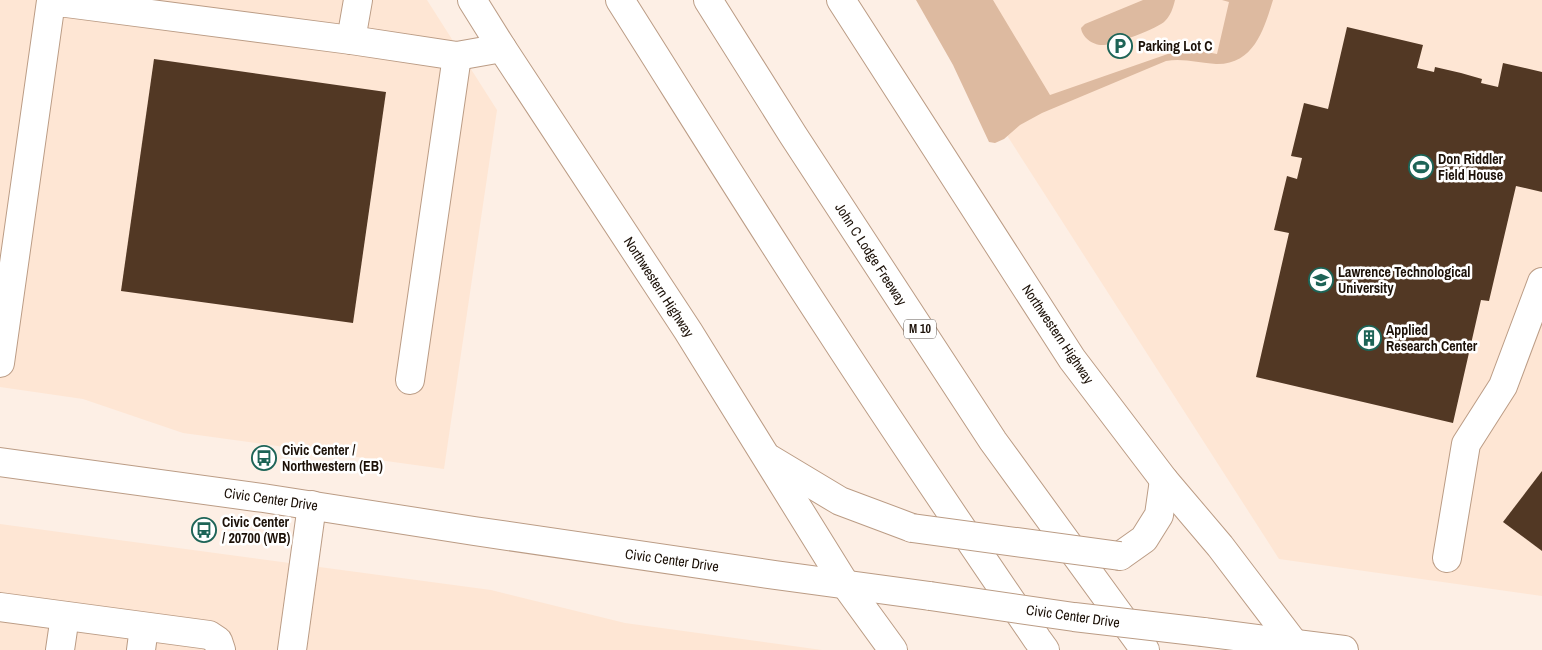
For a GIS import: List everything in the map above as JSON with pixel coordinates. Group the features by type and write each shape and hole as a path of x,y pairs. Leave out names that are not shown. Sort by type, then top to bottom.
{"main road":[{"path":"0,363 48,0 457,56 502,48"},
{"path":"351,40 358,0"},
{"name":"Northwestern Highway","path":"472,0 688,330 845,584 893,650"},
{"path":"620,0 834,336 931,484 1045,650"},
{"name":"John C Lodge Freeway","path":"708,0 793,135 993,441 1145,650"},
{"name":"Northwestern Highway","path":"841,0 1072,359 1164,480 1220,546 1297,647"},
{"path":"410,380 457,56"},
{"path":"1447,558 1466,444 1503,386 1542,282"},
{"path":"767,457 840,501 912,528 1120,556 1144,539 1159,515 1164,480"},
{"name":"Civic Center Drive","path":"0,462 312,505 484,533 1074,617 1203,632 1297,647 1344,650"},
{"path":"292,650 312,505"},
{"path":"0,607 65,616 143,638 209,635 218,641 221,650"},
{"path":"60,650 65,616"}],"shaded area":[{"path":"0,0 427,0 497,110 444,469 183,433 83,399 0,387"},
{"path":"916,0 993,0 1050,95 1185,48 1217,54 1229,2 1222,0 1273,0 1261,33 1248,52 1240,58 1229,63 1216,64 1185,60 1166,61 1042,113 1020,125 1004,139 995,143 989,142 953,65"},
{"name":"Lawrence Technological University","path":"920,0 1542,0 1542,596 1279,559"},
{"path":"1143,0 1175,0 1173,9 1165,21 1136,36 1100,45 1083,35 1081,28 1085,24"},
{"path":"0,524 491,590 625,623 822,650 0,650"}],"building":[{"name":"Don Riddler Field House","path":"1347,27 1423,45 1417,68 1434,72 1435,67 1461,73 1482,79 1481,83 1498,87 1503,63 1542,72 1542,192 1516,186 1489,301 1481,300 1453,423 1256,377 1289,233 1274,230 1287,176 1297,179 1302,158 1291,156 1304,103 1328,109"},
{"path":"154,59 386,92 353,323 121,291"},
{"path":"1542,471 1542,551 1503,522"}],"place":[{"name":"Parking Lot C","path":"1120,46"},
{"name":"Don Riddler Field House","path":"1421,167"},
{"name":"Lawrence Technological University","path":"1321,280"},
{"name":"Applied Research Center","path":"1369,338"},
{"name":"Civic Center / Northwestern (EB)","path":"264,458"},
{"name":"Civic Center / 20700 (WB)","path":"204,530"}]}
